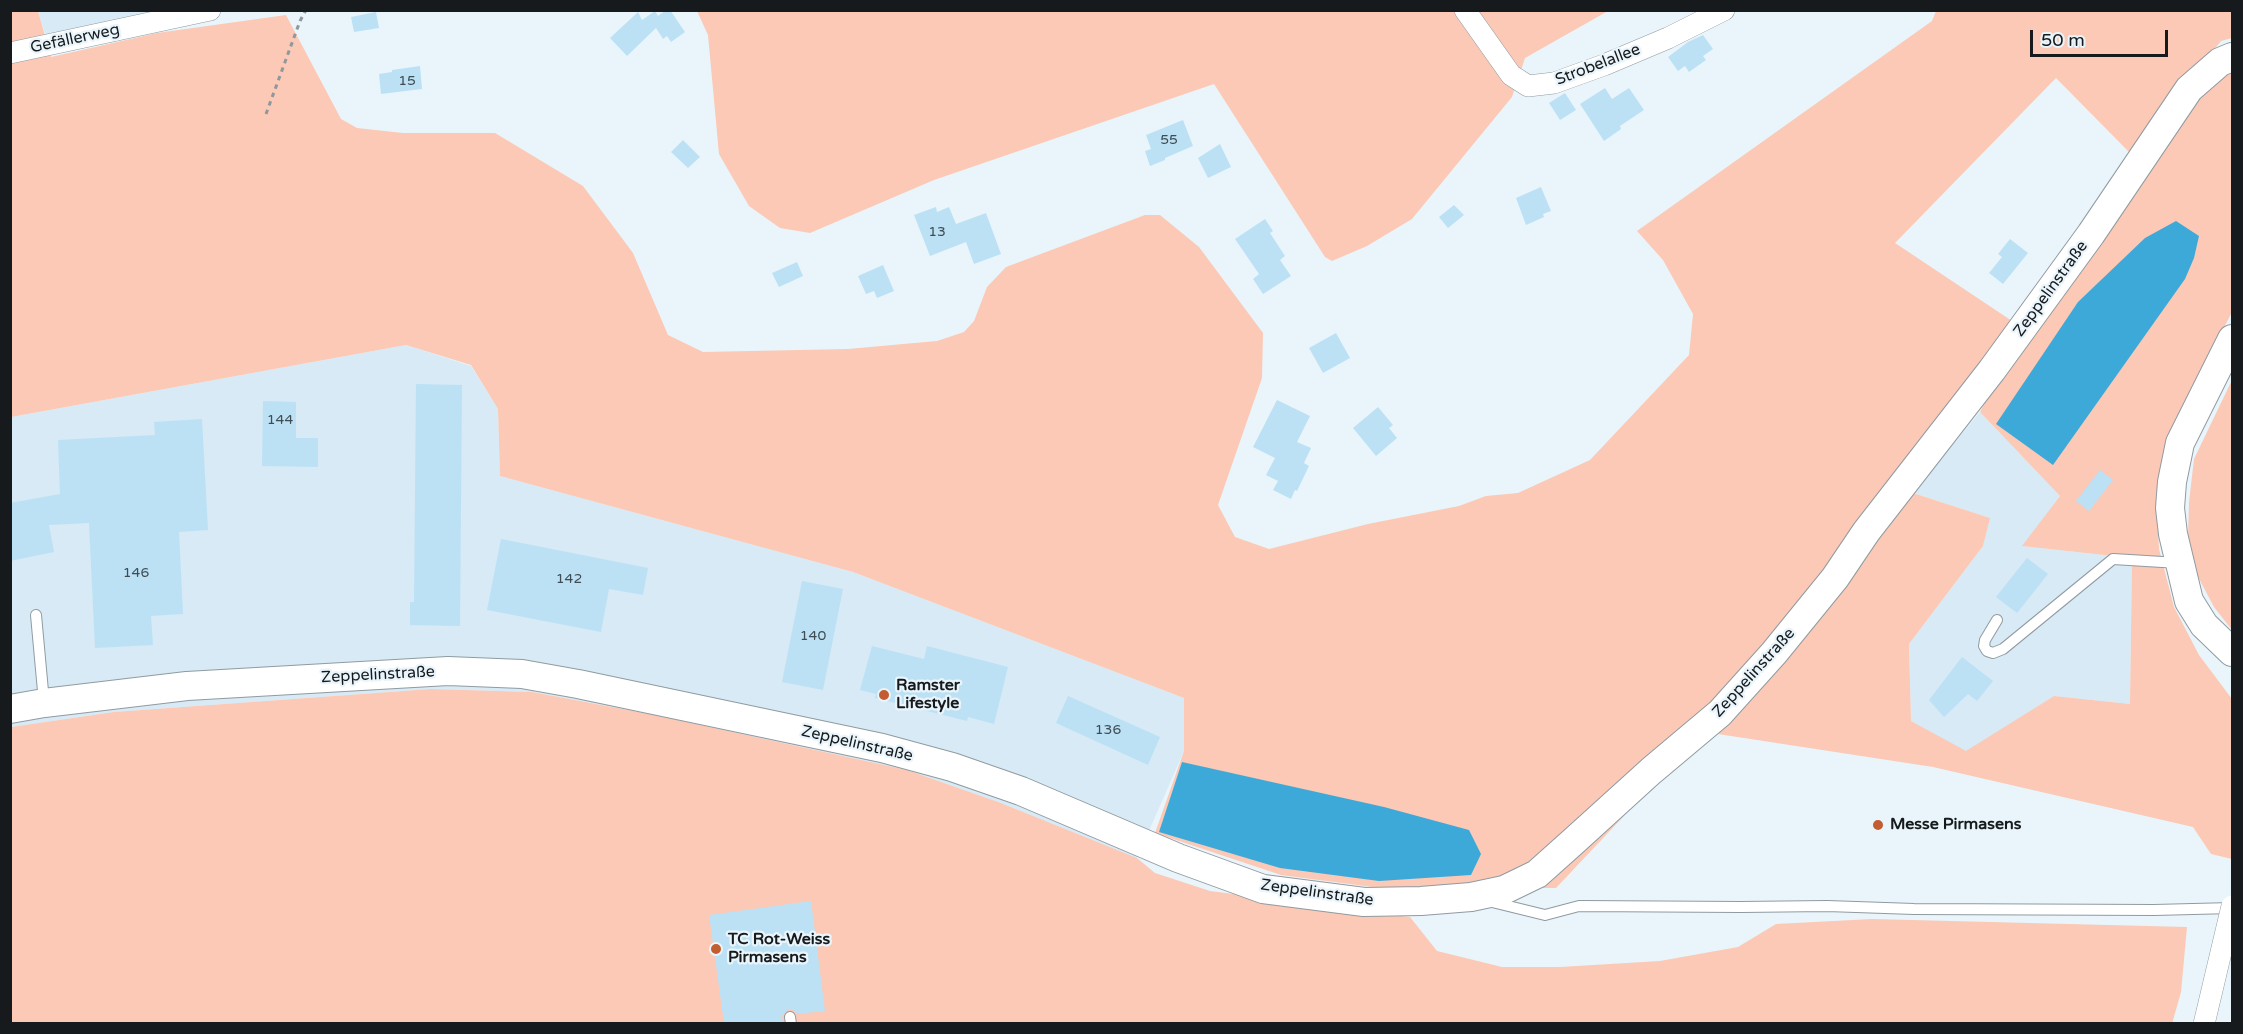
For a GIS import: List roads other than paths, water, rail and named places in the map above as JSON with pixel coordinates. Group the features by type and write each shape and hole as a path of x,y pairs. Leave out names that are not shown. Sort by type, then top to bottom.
{"street":[{"name":"Gefällerweg","path":"10,53 210,10"},
{"name":"Strobelallee","path":"1466,10 1511,75 1528,86 1554,83 1604,65 1668,38 1724,10"},
{"name":"Zeppelinstraße","path":"10,709 187,686 448,671 522,674 882,748 952,767 1021,791 1178,858 1263,889 1364,902 1421,902 1471,897 1504,890 1537,873 1720,713 1767,662 1835,578 1866,532 1992,370 2091,234 2189,89 2220,62 2232,57"},
{"path":"2232,339 2180,443 2172,482 2170,508 2173,534 2189,601 2204,626 2232,652"},
{"path":"2204,1023 2232,907"}],"lane":[{"path":"1997,620 1984,646 1986,651 1993,653 2003,649 2113,559 2179,563"},
{"path":"36,615 44,703"},
{"path":"1471,897 1545,915 1580,906 2154,910 2232,907"}],"water":[{"path":"2176,221 2199,236 2194,258 2185,279 2053,465 1996,424 2078,302 2145,238"},
{"path":"1182,762 1384,807 1469,830 1481,854 1471,875 1379,881 1280,868 1159,832"}],"place":[{"name":"Ramster Lifestyle","path":"884,695"},
{"name":"Messe Pirmasens","path":"1878,825"},
{"name":"TC Rot-Weiss Pirmasens","path":"716,949"}]}
